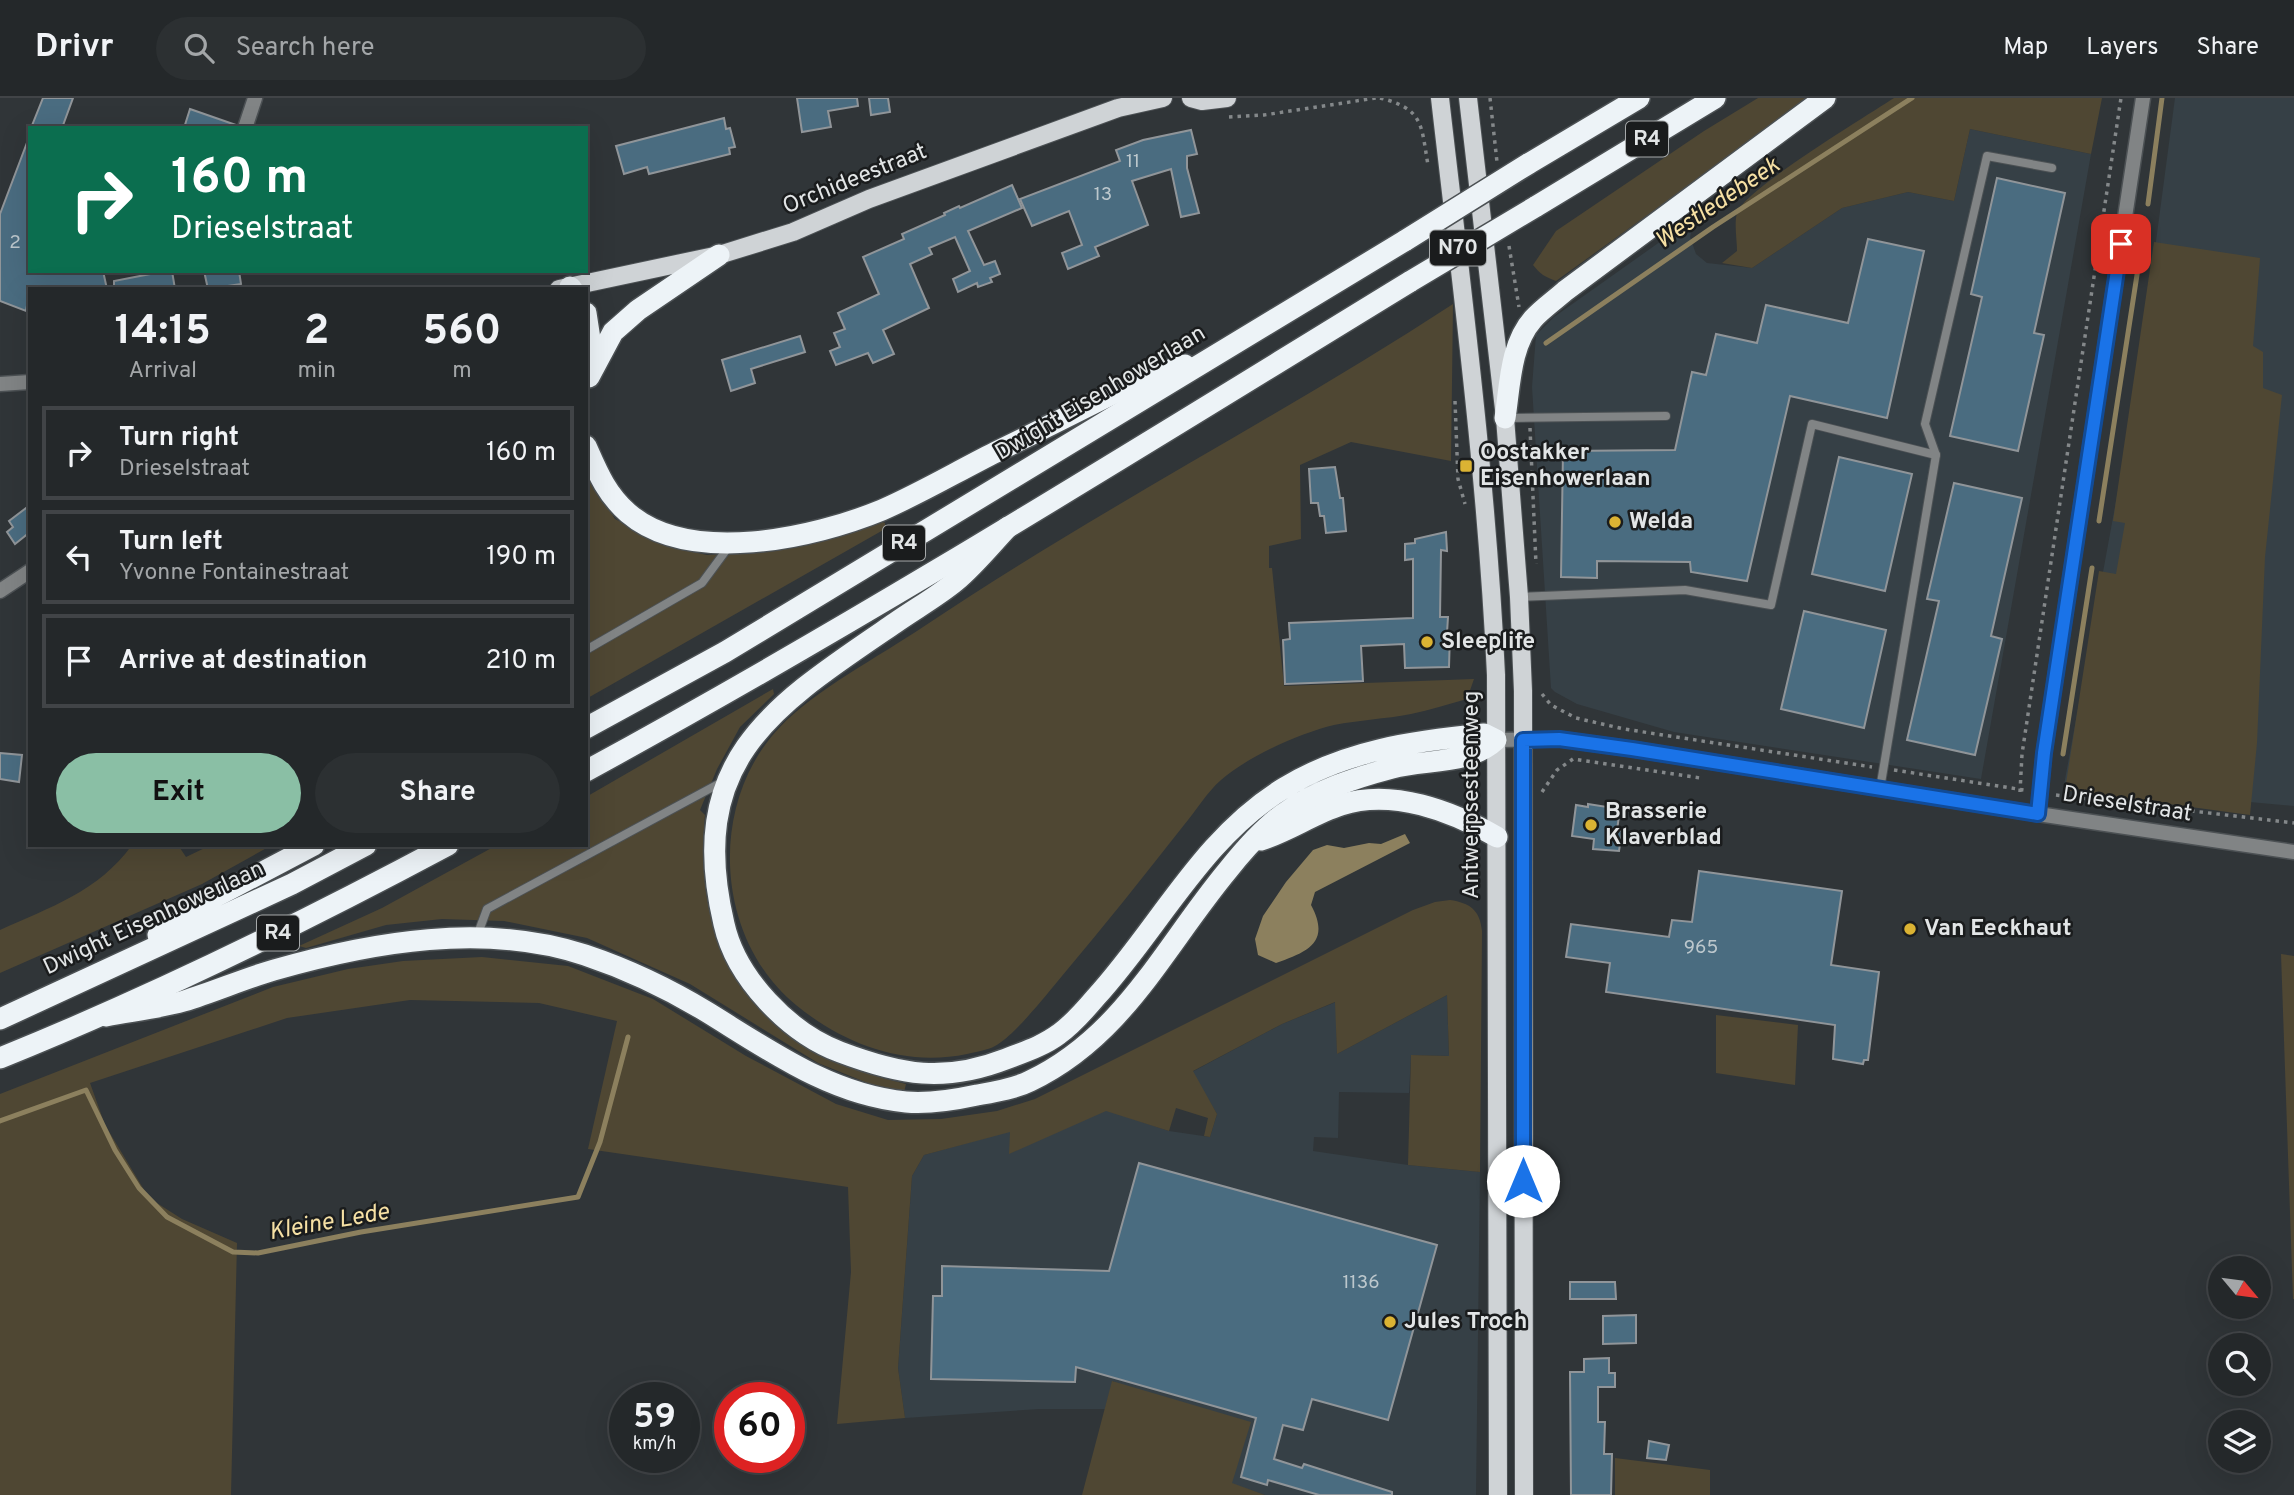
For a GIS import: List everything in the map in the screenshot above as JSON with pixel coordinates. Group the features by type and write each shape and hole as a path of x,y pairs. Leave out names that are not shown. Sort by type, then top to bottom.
{"highway":[{"name":"Dwight Eisenhowerlaan","path":"588,727 724,652 1639,98"},
{"name":"R4","path":"588,770 735,690 1009,527 1715,98"},
{"path":"1505,418 1514,356 1533,318 1565,290 1825,98"},
{"path":"588,379 613,332 638,310 719,255"},
{"path":"588,326 588,367"},
{"path":"588,450 604,486 629,514 665,533 708,542 732,543 803,535 881,510 1142,379 1220,354"},
{"path":"106,1016 182,1001 271,971 331,955 391,944 457,938 476,939 550,947 582,954 631,972 703,1009 817,1078 906,1102 947,1101 1025,1084 1054,1068 1105,1031 1133,999 1214,887 1249,845 1282,815 1322,791 1394,767 1484,751 1496,740 1484,734 1382,748 1354,755 1284,788 1233,827 1185,882 1118,973 1061,1033 1043,1045 977,1070 928,1075 883,1068 827,1047 784,1019 747,977 725,930 715,881 714,839 719,805 729,779 751,739 775,710 852,652 956,581 1009,527"},
{"path":"1249,845 1283,833 1343,804 1374,800 1404,800 1421,805 1484,829 1497,837"},
{"path":"98,975 217,896 310,847"},
{"name":"Dwight Eisenhowerlaan","path":"0,1019 292,884 362,847"},
{"name":"R4","path":"0,1058 106,1016 323,912 444,847"}],"main road":[{"name":"Orchideestraat","path":"572,287 719,255 793,232 869,198 1118,108 1163,98"},
{"path":"1191,98 1202,101 1227,98"},
{"name":"Antwerpsesteenweg","path":"1440,98 1480,434 1491,558 1497,837 1498,1495"},
{"name":"N70","path":"1468,98 1505,418 1519,597 1523,740 1524,1495"},
{"path":"1497,1181 1523,1181"}],"street":[{"path":"2038,814 2048,725 2143,98"},
{"path":"246,126 253,99"},
{"path":"0,384 28,382"},
{"path":"0,590 28,572"},
{"name":"Drieselstraat","path":"1496,740 1559,739 1632,749 2294,852"}],"lane":[{"path":"1880,789 1936,455 1925,424 1987,156 2052,168"},
{"path":"1505,418 1666,416"},
{"path":"1519,597 1685,590 1771,605 1812,424 1936,455"},
{"path":"588,649 702,583 732,543"},
{"path":"476,939 487,909 729,779"}],"path":[{"path":"1217,117 1264,115 1378,98 1406,106 1417,118"},
{"path":"1406,98 1406,106"},
{"path":"1490,98 1490,110"},
{"path":"2020,790 2022,754 2121,98"},
{"path":"1542,694 1552,705 1576,718 1600,724 2040,793 2294,823"},
{"path":"1542,792 1557,770 1573,759 1639,769"}],"shaded area":[{"path":"1758,98 1810,98 1556,281 1543,275 1533,265 1556,231 1704,131"},
{"path":"1894,98 2102,98 2091,154 1970,129 1954,201 1908,192 1842,208 1752,268 1722,263 1737,251 1736,217 1744,202 1782,171"},
{"path":"2175,98 2294,98 2294,806 2064,785 2136,392"},
{"path":"1970,129 2091,154 1981,779 1674,732 1577,704 1555,692 1551,688 1532,387 1536,335 1554,317 1695,217 1690,237 1696,254 1707,263 1752,268 1842,208 1908,192 1954,201"},
{"path":"2154,242 2260,258 2253,346 2263,352 2263,388 2282,395 2265,557 2257,743 2250,815 2065,790 2099,571 2116,574 2125,523 2113,521"},
{"path":"1453,304 1451,461 1351,442 1300,465 1301,539 1269,546 1269,568 1272,568 1284,686 1474,679 1467,699 1411,714 1343,723 1320,729 1274,747 1232,771 1211,790 1030,1014 1012,1033 992,1047 944,1057 899,1055 855,1042 796,1005 769,977 749,944 736,908 730,870 732,831 740,793 756,758 780,727 829,687 988,584 1388,346"},
{"path":"588,476 615,519 670,547 707,555 776,551 881,521 885,523 885,529 588,698"},
{"path":"773,689 774,694 740,727 717,769 700,810 705,815 704,868 710,916 725,957 747,993 776,1023 812,1049 856,1069 906,1084 904,1092 875,1086 818,1063 690,984 587,938 504,921 442,919 386,925 306,948 299,946 382,908 493,847 588,847 588,796"},
{"path":"1405,834 1410,843 1315,892 1311,905 1317,918 1317,937 1306,950 1276,963 1258,955 1255,939 1263,916 1286,882 1313,850 1327,845 1344,848 1369,843 1381,844"},
{"path":"130,847 179,847 186,857 207,847 268,847 202,884 0,973 0,930 72,896 104,875"},
{"path":"1450,900 1473,909 1479,918 1482,931 1480,1172 1408,1165 1411,1055 1449,1056 1447,995 1337,1054 1335,1002 1282,1024 1193,1071 1217,1114 1210,1137 1204,1136 1208,1118 1176,1108 1169,1131 1106,1111 1009,1154 1010,1132 924,1155 912,1176 898,1368 905,1418 837,1424 851,1272 848,1187 588,1149 617,1021 539,1003 410,1000 287,1018 90,1083 105,1125 149,1198 182,1219 237,1243 231,1495 0,1495 0,1094 273,987 348,969 403,961 482,957 568,966 653,999 746,1056 836,1104 888,1120 941,1119 997,1111 1035,1099 1413,910"},
{"path":"2281,954 2294,956 2294,1299 2293,1299"},
{"path":"1447,995 1449,1056 1411,1055 1409,1093 1339,1092 1338,1138 1314,1137 1313,1151 1480,1172 1476,1495 1265,1495 1232,1484 1113,1381 1105,1409 1039,1409 905,1418 898,1368 912,1176 924,1155 1010,1131 1010,1153 1106,1110 1169,1131 1210,1137 1217,1114 1192,1072 1282,1024 1336,1002 1337,1054"},
{"path":"1716,1015 1798,1025 1795,1085 1716,1073"},
{"path":"1112,1381 1251,1422 1232,1483 1265,1495 1082,1495"},
{"path":"1615,1458 1710,1470 1710,1495 1615,1495"}],"building":[{"path":"43,98 73,98 63,126 32,126"},
{"path":"797,98 857,98 858,106 828,111 831,127 802,132"},
{"path":"869,98 888,98 890,112 871,115"},
{"path":"190,109 236,125 236,126 185,126"},
{"path":"724,118 735,147 729,148 730,154 649,174 647,167 624,174 616,146"},
{"path":"1191,130 1197,154 1187,156 1187,168 1199,213 1181,217 1171,169 1132,181 1148,225 1095,247 1099,256 1068,269 1062,253 1082,245 1069,211 1032,226 1020,199 1120,161 1116,150 1143,140"},
{"path":"28,140 28,273 103,273 107,287 28,287 26,311 0,301 0,214"},
{"path":"1997,178 2065,193 2034,333 2044,335 2018,451 1950,436 1982,297 1971,294"},
{"path":"1012,185 1022,208 968,231 984,265 995,261 1000,274 990,278 992,282 978,287 977,283 958,292 953,279 970,271 955,237 929,248 932,254 910,264 929,308 883,330 894,354 873,363 868,353 836,365 830,351 840,347 834,333 845,329 838,313 879,294 863,257 904,239 902,234 945,215 944,213"},
{"path":"1868,239 1924,251 1887,418 1790,396 1747,581 1691,572 1690,562 1597,561 1597,578 1561,577 1563,451 1675,450 1692,372 1706,375 1716,334 1757,343 1766,305 1848,323"},
{"path":"172,273 175,287 114,287 114,281"},
{"path":"204,273 239,273 241,284 208,287"},
{"path":"800,336 805,352 751,369 755,383 731,391 722,360"},
{"path":"1839,457 1912,474 1885,591 1812,574"},
{"path":"1335,467 1340,498 1343,498 1346,531 1326,533 1324,516 1320,516 1318,503 1311,503 1309,469"},
{"path":"1954,483 2022,498 1991,636 2002,639 1975,755 1907,740 1939,601 1927,599"},
{"path":"28,507 28,534 15,544 7,532 13,527 9,521"},
{"path":"1446,532 1447,551 1441,550 1440,617 1448,617 1449,667 1405,668 1404,644 1361,646 1363,681 1285,684 1283,640 1290,639 1289,623 1413,618 1413,559 1405,560 1405,544"},
{"path":"1804,611 1886,630 1864,728 1781,709"},
{"path":"0,753 22,755 19,782 0,779"},
{"path":"1588,804 1620,809 1617,830 1622,831 1619,851 1593,849 1594,839 1572,836 1576,805 1588,807"},
{"path":"1699,871 1842,891 1831,965 1879,972 1868,1060 1864,1060 1863,1064 1833,1059 1835,1025 1606,992 1610,963 1566,957 1571,924 1669,937 1672,920 1692,922"},
{"path":"1139,1163 1437,1245 1388,1420 1312,1399 1303,1430 1283,1425 1274,1459 1302,1468 1304,1464 1392,1492 1392,1495 1319,1495 1268,1480 1267,1485 1241,1477 1256,1418 1076,1367 1075,1382 931,1379 933,1296 942,1296 942,1266 1109,1271"},
{"path":"1570,1282 1615,1282 1616,1299 1570,1299"},
{"path":"1636,1315 1636,1343 1603,1344 1603,1316"},
{"path":"1609,1358 1609,1373 1615,1373 1615,1387 1598,1387 1598,1422 1605,1422 1604,1454 1612,1454 1611,1495 1571,1495 1570,1372 1584,1372 1584,1359"},
{"path":"1649,1441 1669,1445 1666,1460 1647,1458"}],"waterway":[{"name":"Westledebeek","path":"1546,343 1713,227 1912,98"},
{"path":"2148,204 2162,98"},
{"path":"2099,521 2143,236"},
{"path":"2063,754 2092,568"},
{"name":"Kleine Lede","path":"0,1121 86,1090 115,1150 139,1188 167,1217 233,1252 258,1253 361,1232 578,1197 600,1142 628,1037"}],"place":[{"name":"Oostakker Eisenhowerlaan","path":"1466,466"},
{"name":"Welda","path":"1615,522"},
{"name":"Sleeplife","path":"1427,642"},
{"name":"Brasserie Klaverblad","path":"1591,825"},
{"name":"Van Eeckhaut","path":"1910,929"},
{"name":"Jules Troch","path":"1390,1322"}],"route":[{"path":"1523,1181 1523,740 1559,739 1632,749 2038,814 2044,753 2121,244"}]}
